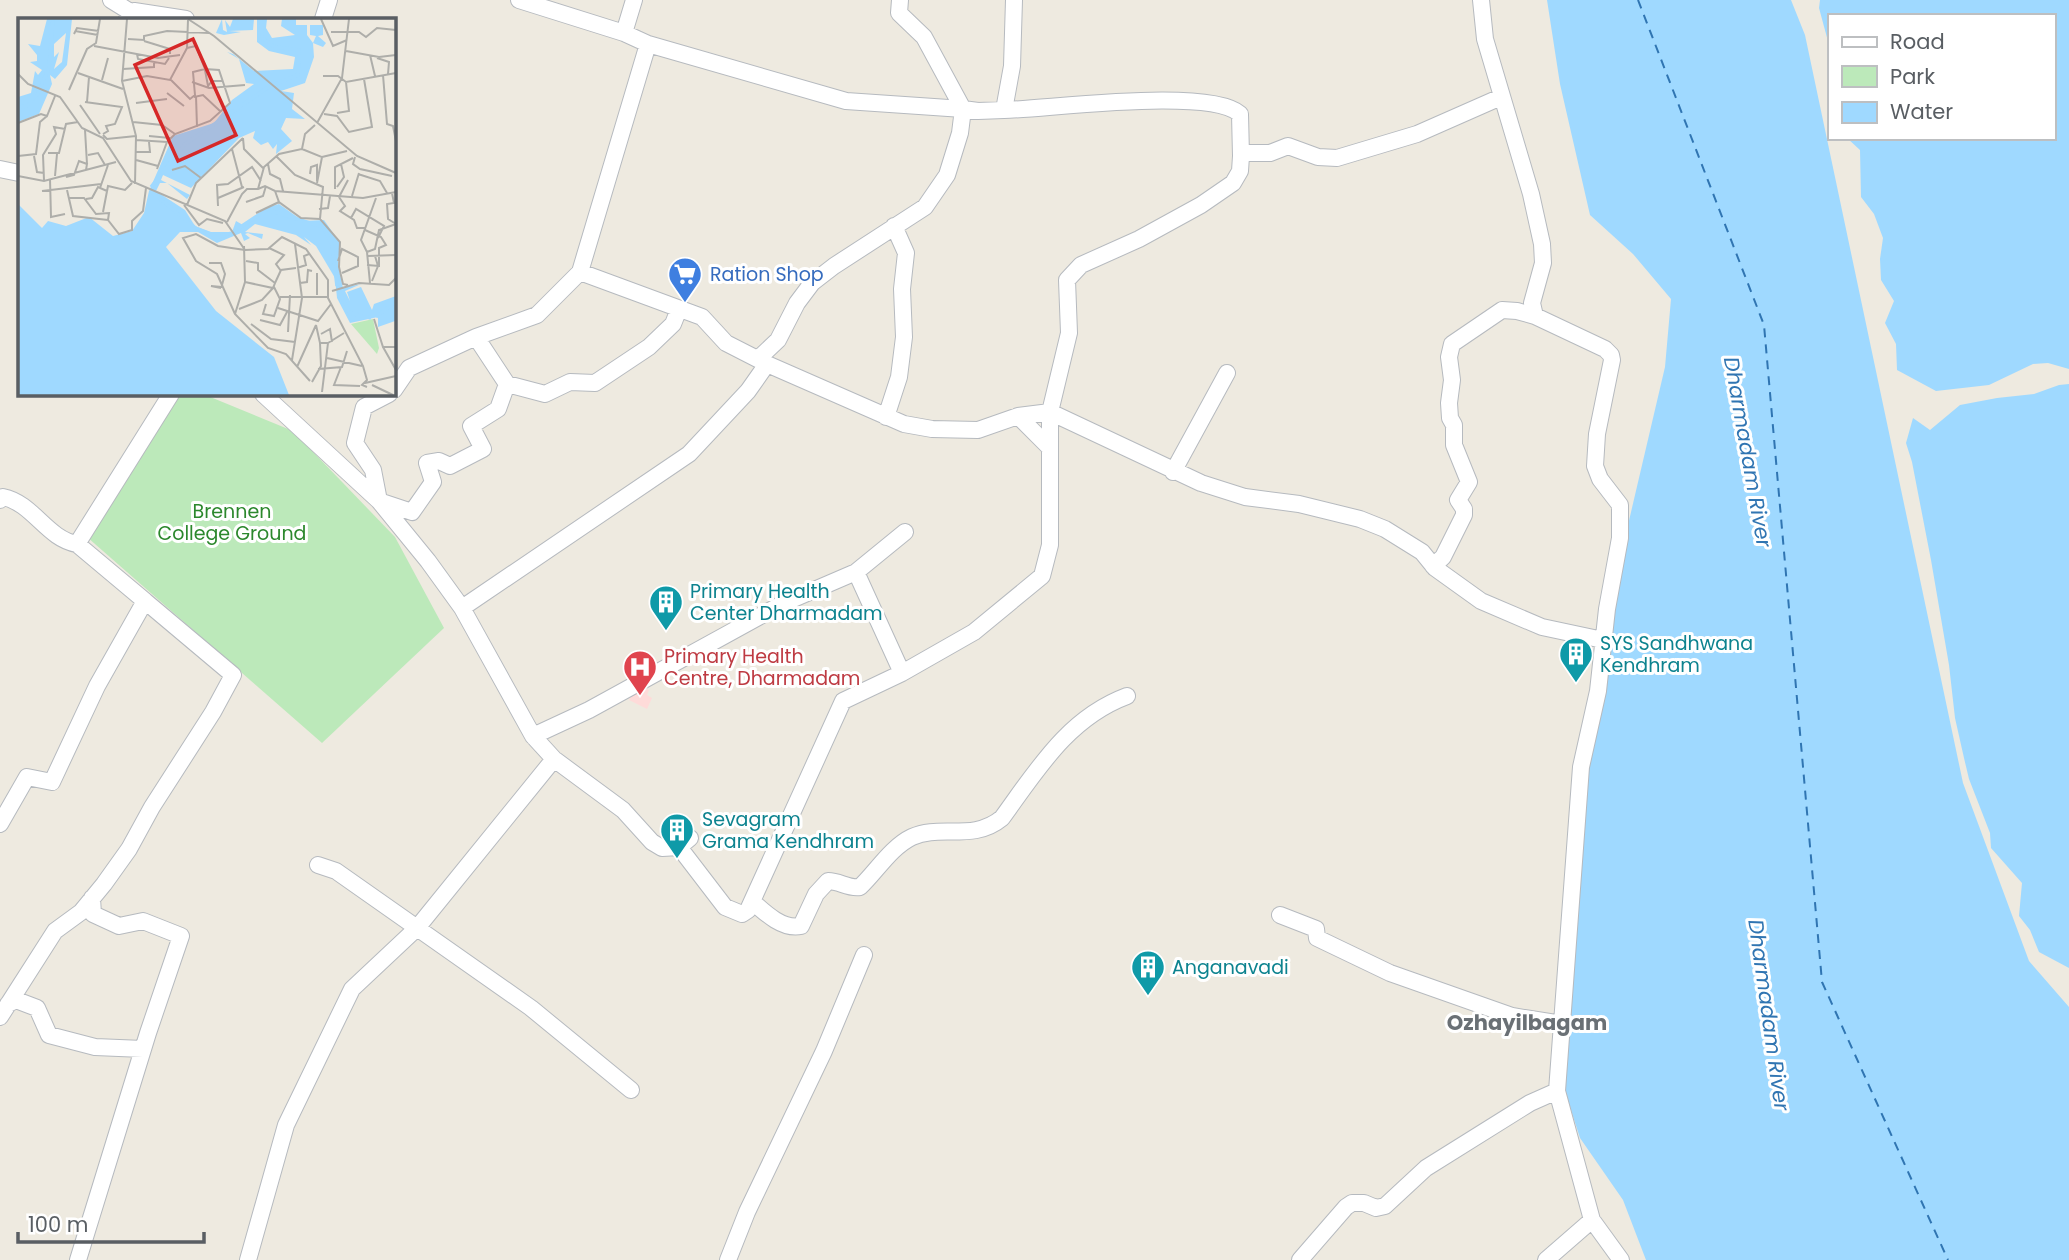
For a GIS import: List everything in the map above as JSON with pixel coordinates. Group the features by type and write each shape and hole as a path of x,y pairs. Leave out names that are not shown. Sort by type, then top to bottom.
{"street":[{"path":"111,0 130,16 134,11 180,18"},
{"path":"323,18 328,0"},
{"path":"265,396 379,501 462,608 533,736 554,759 623,810 652,842 662,848 685,842 726,907 742,914 748,911 753,902 843,701 902,673 974,632 1042,576 1050,545 1050,412 1069,333 1067,280 1081,265 1122,247 1201,205 1233,183 1240,171 1240,114 1233,108 1197,102 1103,103 978,111 846,101 648,44 624,33 519,0"},
{"path":"624,33 634,0"},
{"path":"462,608 689,454 748,391 797,303 812,284 834,265 925,207 947,175 960,134 963,109 924,37 899,13 900,0"},
{"path":"1004,110 1013,66 1014,0"},
{"path":"1481,0 1485,39 1531,194 1542,244 1543,263 1532,303 1535,316"},
{"path":"396,387 409,369 475,337 537,315 580,272 648,44"},
{"path":"1241,156 1248,153 1270,153 1288,146 1318,156 1337,158 1416,134 1501,97"},
{"path":"0,169 18,173"},
{"path":"886,417 899,377 904,337 902,289 906,253 894,226"},
{"path":"580,272 702,317 726,343 904,424 932,429 978,430 1018,416 1050,412 1173,472 1245,497 1299,504 1360,519 1407,541 1422,552 1450,581 1481,601 1542,627 1603,640"},
{"path":"475,337 507,384 545,394 570,382 595,383 649,347 673,324 680,309"},
{"path":"1433,566 1443,557 1464,515 1464,509 1458,500 1469,482 1454,445 1454,425 1450,418 1452,380 1449,357 1452,344 1502,310 1535,316 1611,355 1594,451 1595,467 1600,479 1617,498 1621,517 1598,691 1581,767 1557,1091 1592,1220 1621,1260"},
{"path":"1173,472 1227,373"},
{"path":"379,501 412,512 433,482 427,463 439,461 450,466 482,449 471,426 498,409 507,384"},
{"path":"77,544 170,396"},
{"path":"379,501 373,470 355,443 364,407 385,396"},
{"path":"1018,416 1050,448"},
{"path":"0,500 3,497 12,499 24,506 61,539 77,544 233,675 129,849 80,912 55,931 4,1011"},
{"path":"533,736 589,710 784,603 856,572 905,532"},
{"path":"856,572 902,673"},
{"path":"0,824 27,777 52,782 97,686 145,601"},
{"path":"753,902 785,925 794,928 801,926 816,894 828,881 837,881 853,888 860,887 890,854 912,837 965,832 993,825 1002,818 1058,742 1095,711 1127,696"},
{"path":"248,1260 286,1125 352,989 416,928 554,759"},
{"path":"318,865 337,871 531,1008 631,1090"},
{"path":"78,1260 181,936 142,921 119,926 93,914 92,898"},
{"path":"1280,915 1316,929 1317,938 1390,973 1512,1016 1562,1024"},
{"path":"728,1260 747,1212 824,1051 864,955"},
{"path":"4,1011 16,1000 37,1008 49,1035 96,1047 143,1049"},
{"path":"1300,1260 1346,1207 1353,1203 1364,1203 1376,1208 1385,1206 1426,1168 1530,1103 1557,1091"},
{"path":"1546,1260 1592,1220"}],"shaded area":[{"name":"Primary Health Centre, Dharmadam","path":"639,686 649,690 647,695 652,698 647,709 629,700"}],"green space":[{"name":"Brennen College Ground","path":"179,396 208,396 293,431 395,537 444,628 322,743 87,537"}],"water":[{"name":"Dharmadam River","path":"1547,0 1791,0 1805,35 1963,783 2029,961 2069,1007 2069,1260 1646,1260 1623,1200 1580,1138 1562,1082 1580,839 1624,542 1665,367 1671,299 1633,254 1590,215 1560,84"},
{"path":"1820,0 2069,0 2069,369 2048,363 2033,364 1989,385 1936,391 1897,370 1896,344 1885,323 1894,301 1881,280 1883,238 1874,214 1861,197 1860,150 1849,140 2055,140 2055,14 1828,14 1828,41 1819,8"},
{"path":"2069,384 2069,968 2039,952 2030,930 2019,916 2022,883 1991,848 1990,833 1969,779 1955,718 1931,560 1906,443 1913,418 1930,430 1960,405 2034,394"}],"ferry route":[{"path":"1638,0 1764,325 1822,982 1948,1260"}],"place":[{"name":"Ration Shop","path":"685,304"},
{"name":"Primary Health Center Dharmadam","path":"666,632"},
{"name":"SYS Sandhwana Kendhram","path":"1576,684"},
{"name":"Primary Health Centre, Dharmadam","path":"640,697"},
{"name":"Sevagram Grama Kendhram","path":"677,860"},
{"name":"Anganavadi","path":"1148,997"}],"district":[{"name":"Ozhayilbagam","path":"1527,1022"}]}
